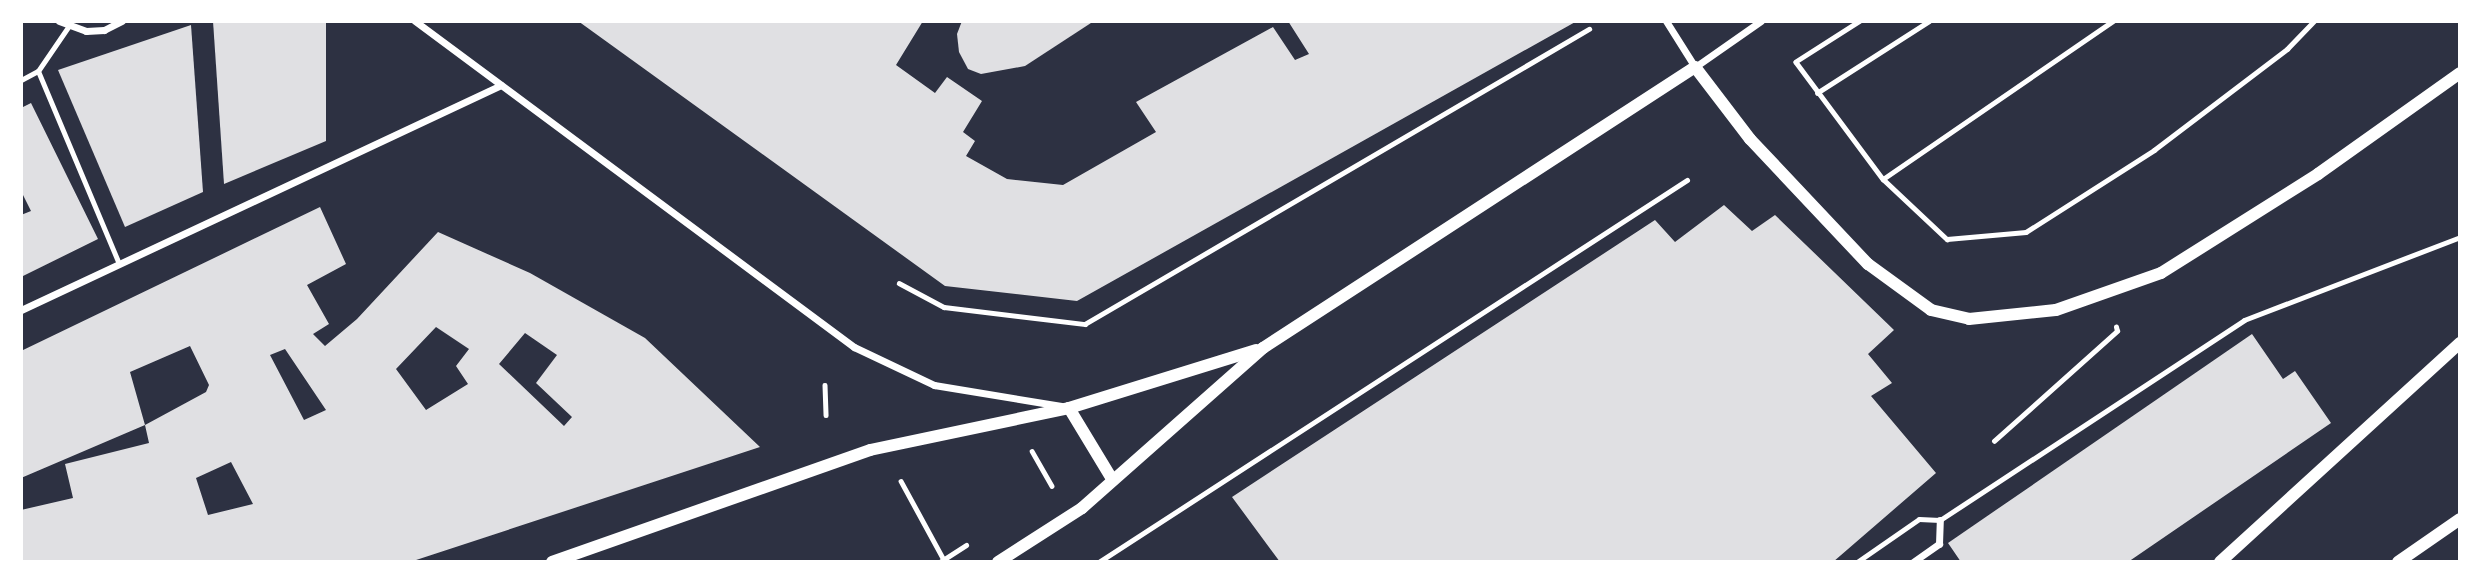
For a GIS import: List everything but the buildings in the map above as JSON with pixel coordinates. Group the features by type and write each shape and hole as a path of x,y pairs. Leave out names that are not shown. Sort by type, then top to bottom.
{"street":[{"path":"59,21 68,27 104,30 122,21"},
{"path":"415,21 855,347 934,385 1069,408 1112,480"},
{"path":"1666,21 1695,67 1750,139 1868,264 1931,310 1969,319 2008,318 2105,296 2172,266 2318,174 2460,72"},
{"path":"998,562 1082,508 1263,348 1695,67 1761,21"},
{"path":"21,310 501,85"},
{"path":"2220,562 2460,343"},
{"path":"552,562 870,450 1069,408 1263,348"},
{"path":"2398,562 2460,519"},
{"path":"1913,562 1939,544 1940,520"}],"lane":[{"path":"21,80 38,71 68,27"},
{"path":"38,71 119,264"},
{"path":"1857,562 1919,519 1940,520 2244,320 2460,237"}],"path":[{"path":"1860,21 1796,62 1883,179 1947,239 2026,232 2154,150 2287,49 2314,21"},
{"path":"1817,93 1929,21"},
{"path":"1883,179 2113,21"},
{"path":"900,282 944,307 1084,324 1589,29"},
{"path":"1098,562 1687,180"},
{"path":"1986,449 2117,331 2105,296"},
{"path":"825,385 826,415"},
{"path":"1028,445 1053,488 1042,495"},
{"path":"888,485 914,477"},
{"path":"901,480 942,561 976,538"}]}
